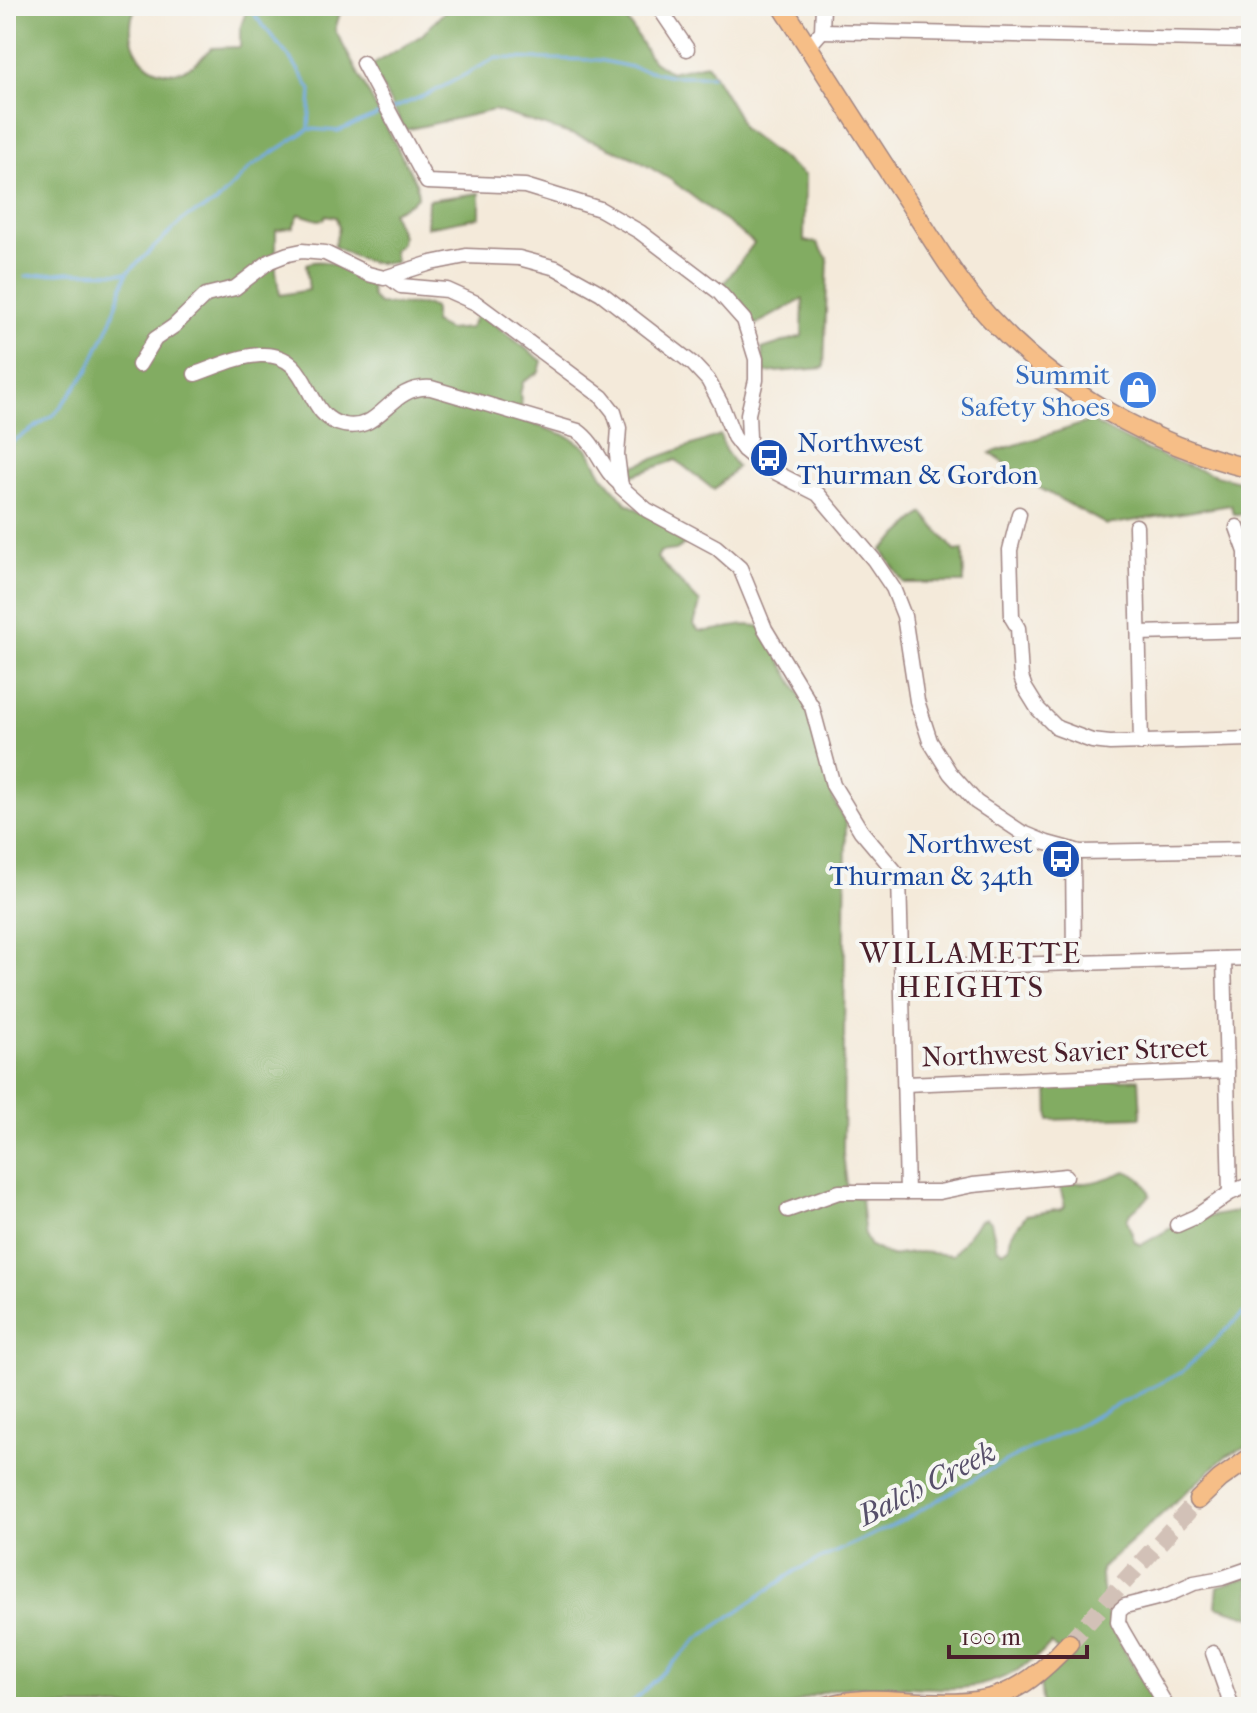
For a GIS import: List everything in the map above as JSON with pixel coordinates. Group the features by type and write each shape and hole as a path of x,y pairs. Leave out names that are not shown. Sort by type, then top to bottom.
{"main road":[{"path":"782,6 938,248 970,294 1001,329 1039,364 1095,406 1176,446 1251,469"},
{"path":"1198,1500 1220,1479 1251,1457"},
{"path":"824,1707 861,1700 954,1704 990,1699 1024,1684 1069,1643"}],"street":[{"path":"658,6 687,49"},
{"path":"809,46 822,31 823,6"},
{"path":"822,31 1251,40"},
{"path":"363,63 429,183 525,186 600,209 640,232 719,292 744,320 756,359 756,380 748,414 749,437 744,450"},
{"path":"139,365 155,339 174,326 206,295 235,288 270,261 288,254 302,251 325,253 368,274 390,278 401,286 447,290 476,303 602,397 614,412 619,428 617,455 621,485"},
{"path":"390,278 444,259 479,255 532,261 570,274 601,293 693,364 708,380 734,437 744,450 763,466 818,494 885,574 904,616 923,724 939,756 960,786 1009,826 1034,838 1091,853 1251,849"},
{"path":"195,374 263,355 290,363 304,377 322,414 343,425 368,423 402,393 431,388 578,431 593,445 607,474 640,505 716,547 740,568 765,629 812,707 833,785 861,831 899,876 907,1192"},
{"path":"1019,514 1010,550 1012,618 1018,632 1021,677 1031,699 1047,721 1069,734 1092,741 1141,743 1251,739"},
{"path":"1136,526 1141,743"},
{"path":"1139,633 1249,630 1246,552 1237,527"},
{"path":"1073,850 1074,963"},
{"path":"902,968 1251,958"},
{"path":"1224,959 1230,1193"},
{"name":"Northwest Savier Street","path":"905,1084 1227,1071"},
{"path":"788,1210 839,1192 939,1192 973,1185 1066,1176"},
{"path":"1177,1225 1251,1184"},
{"path":"1167,1707 1118,1622 1119,1611 1125,1606 1165,1596 1194,1583 1251,1568"},
{"path":"1213,1653 1232,1707"}],"green space":[{"path":"6,6 136,6 131,22 136,49 153,68 165,72 179,71 193,65 211,48 240,47 240,29 248,6 342,6 335,30 416,183 418,196 392,212 402,236 401,243 393,251 396,262 371,262 334,246 339,228 336,217 326,215 318,220 299,214 293,227 276,230 276,271 280,295 309,290 306,264 322,262 339,266 370,283 372,297 379,304 427,305 434,308 434,323 448,330 470,328 478,312 542,361 539,372 523,382 520,394 524,421 568,436 588,449 603,476 626,503 686,536 688,542 676,550 660,552 657,558 700,603 694,625 699,631 747,625 762,627 804,702 834,801 846,823 843,1154 848,1193 861,1199 865,1237 870,1246 890,1256 920,1252 953,1255 980,1220 986,1218 991,1222 997,1248 1003,1251 1009,1247 1011,1235 1026,1215 1065,1206 1060,1187 1063,1184 1096,1181 1126,1171 1141,1180 1150,1195 1131,1212 1127,1220 1135,1242 1141,1245 1173,1227 1235,1212 1251,1200 1251,1444 1226,1456 1101,1569 1102,1588 1112,1624 1159,1707 1043,1707 1040,1683 1065,1658 1051,1644 1001,1679 977,1686 844,1688 786,1707 6,1707"},
{"path":"450,6 619,6 651,59 670,72 707,64 742,128 805,176 804,241 817,243 828,259 824,368 764,373 762,349 802,336 803,299 755,325 742,303 723,285 754,243 671,180 634,158 596,142 494,110 405,130 371,66 422,35"},
{"path":"480,193 480,217 427,227 428,200"},
{"path":"1091,421 1169,459 1251,484 1251,514 1233,514 1231,505 1107,525 1043,490 990,453"},
{"path":"720,435 725,450 737,467 714,490 676,460 628,477 625,469"},
{"path":"923,513 955,551 963,550 964,583 904,583 882,550"},
{"path":"1139,1079 1141,1117 1049,1120 1048,1083"},
{"path":"1250,1577 1251,1617 1216,1606 1218,1586"}],"waterway":[{"path":"247,6 294,63 311,90 309,129"},
{"path":"392,109 433,92 496,58 599,60 673,76 712,76"},
{"path":"6,446 55,414 88,371 112,319 127,273 185,218 216,203 251,167 309,129 338,131 385,112"},
{"path":"26,276 69,272 126,273"},
{"name":"Balch Creek","path":"627,1707 699,1638 797,1570 902,1521 989,1470 1182,1372 1251,1306"}],"tunnel":[{"path":"1069,1643 1198,1500"}],"place":[{"name":"Summit Safety Shoes","path":"1138,390"},
{"name":"Northwest Thurman & Gordon","path":"769,458"},
{"name":"Northwest Thurman & 34th","path":"1061,859"}],"district":[{"name":"WILLAMETTE HEIGHTS","path":"971,970"}]}
